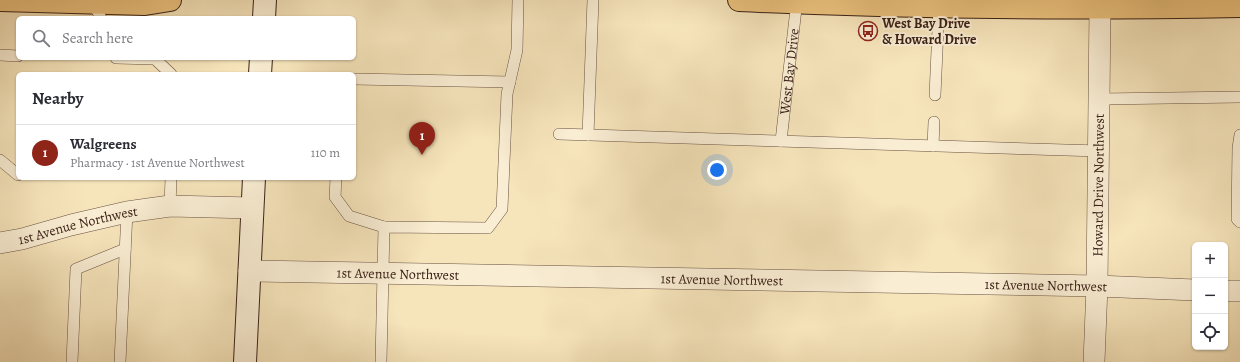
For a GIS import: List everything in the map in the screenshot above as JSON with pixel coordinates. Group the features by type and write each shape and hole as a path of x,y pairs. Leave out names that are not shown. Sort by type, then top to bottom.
{"main road":[{"path":"0,0 97,10 170,0"},
{"path":"264,16 265,0"},
{"path":"739,0 938,6 962,3 1100,8 1240,6"},
{"path":"260,72 261,60"},
{"path":"245,362 254,180"}],"street":[{"name":"Howard Drive Northwest","path":"1094,362 1097,286 1100,8"},
{"name":"1st Avenue Northwest","path":"0,243 22,239 71,225 126,212 170,206 252,208"},
{"name":"1st Avenue Northwest","path":"249,271 1097,286 1192,290"},
{"path":"1228,291 1240,291"}],"lane":[{"path":"336,180 335,197 349,216 384,227 488,228 502,209 508,94 517,50 518,0"},
{"path":"588,136 593,0"},
{"name":"West Bay Drive","path":"781,141 797,1"},
{"path":"935,95 938,6"},
{"path":"0,55 16,56"},
{"path":"156,60 169,72"},
{"path":"356,78 510,82"},
{"path":"1100,99 1240,97"},
{"path":"933,146 934,122"},
{"path":"559,134 1099,151"},
{"path":"1240,135 1238,219 1240,222"},
{"path":"0,160 16,173"},
{"path":"170,180 170,206"},
{"path":"120,362 126,212"},
{"path":"381,362 384,227"},
{"path":"72,362 76,269 125,250"}],"place":[{"name":"West Bay Drive & Howard Drive","path":"868,31"},
{"name":"Walgreens","path":"422,155"}]}
